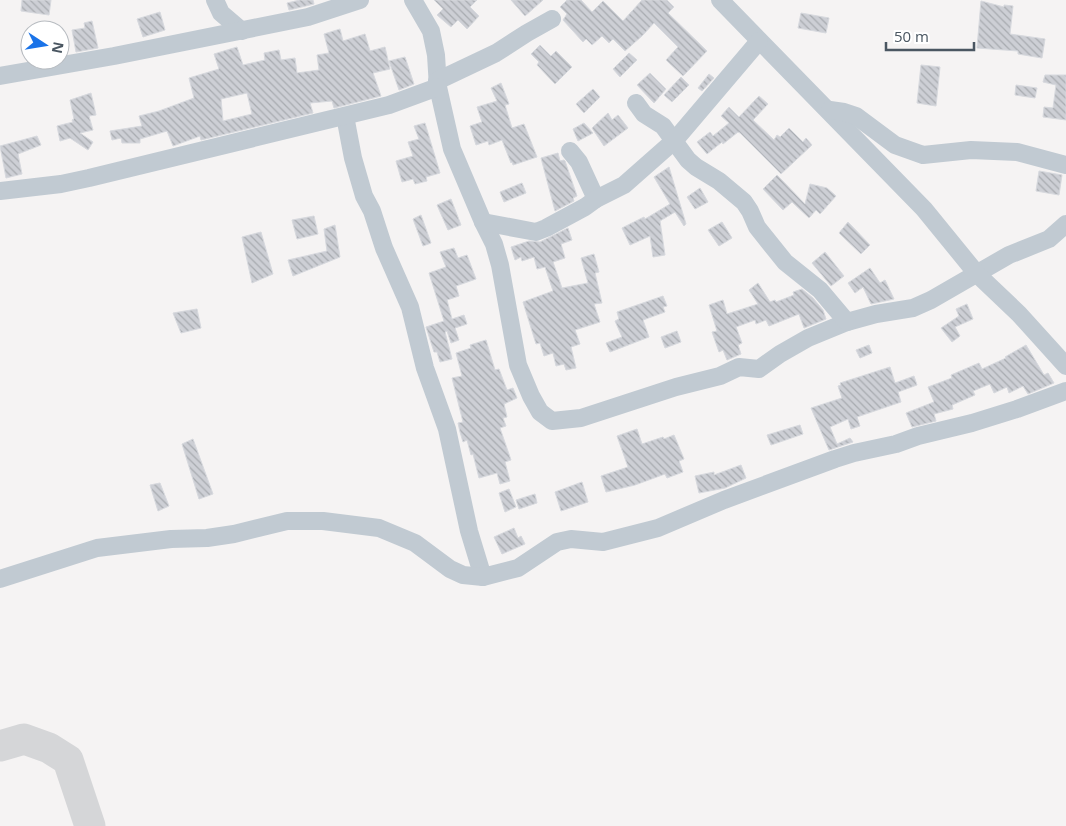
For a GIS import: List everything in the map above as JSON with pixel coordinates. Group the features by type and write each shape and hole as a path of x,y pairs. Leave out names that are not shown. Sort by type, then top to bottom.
{"street":[{"path":"215,0 221,12 242,31"},
{"path":"0,76 242,31 308,17 360,0"},
{"path":"414,0 431,31 436,55 438,84 452,149 482,222 494,244 500,265 518,365 540,412 552,421 581,418 676,386 720,376 739,368 759,369 808,338 848,322 876,314 913,308 931,300 1009,255 1049,239 1066,224"},
{"path":"720,0 830,110 876,162 924,209 977,274 1058,350 1066,366"},
{"path":"0,191 62,184 389,105 438,84 496,53 526,33 552,19"},
{"path":"482,222 536,232 585,208 596,199 624,185 675,140 759,41"},
{"path":"636,103 644,114 663,126 692,163 719,181 744,202 757,227 785,262 820,290 848,322"},
{"path":"830,110 856,116 895,145 923,155 971,150 1018,152 1066,165"},
{"path":"345,116 353,158 364,196 372,211 384,248 410,307 425,368 447,430 469,531 483,577"},
{"path":"570,151 579,162 596,199"},
{"path":"0,578 97,548 171,539 206,538 287,521 322,522 379,528 415,543 450,569 463,575 483,577 518,568 557,542 571,539 603,542 658,528 724,500 835,459 1017,410 1066,391"}],"building":[{"path":"22,0 51,0 49,15 21,11"},
{"path":"313,0 314,4 289,10 287,3"},
{"path":"434,0 477,0 470,7 479,16 467,29 458,20 451,27 437,15 443,9"},
{"path":"511,0 543,0 525,16"},
{"path":"567,0 581,0 592,12 603,1 623,21 642,0 667,0 674,7 668,13 707,51 683,76 666,60 678,47 654,23 625,51 613,39 609,43 602,36 592,45 586,39 583,42 563,20 567,14 560,7"},
{"path":"981,1 1004,7 1004,5 1013,6 1010,34 1045,39 1042,58 1018,54 1018,51 977,48"},
{"path":"160,12 165,30 143,37 137,19"},
{"path":"801,13 829,18 826,33 798,28"},
{"path":"92,21 98,48 76,52 72,30 85,28 84,23"},
{"path":"340,29 343,41 365,34 370,51 385,47 390,69 373,73 381,96 334,108 332,101 310,103 313,113 201,140 200,136 173,146 167,131 140,139 140,143 122,143 121,138 112,140 110,131 142,126 139,116 194,98 189,78 219,69 214,54 237,47 243,65 265,60 264,53 279,50 281,60 295,58 297,73 319,70 317,55 329,53 324,34","holes":["247,93 252,114 223,121 221,99"]},
{"path":"540,45 551,56 556,51 572,67 555,84 537,65 539,62 531,54"},
{"path":"629,53 637,60 620,77 613,69"},
{"path":"405,57 414,84 399,90 389,61"},
{"path":"921,65 940,67 936,106 917,103"},
{"path":"650,73 666,89 654,103 637,85"},
{"path":"709,74 714,78 702,91 698,88"},
{"path":"1045,75 1066,75 1066,120 1043,117 1044,107 1053,108 1056,85 1043,82"},
{"path":"681,77 689,85 672,102 664,95"},
{"path":"501,83 509,104 505,105 512,128 524,124 537,157 513,165 502,140 489,145 488,141 476,145 470,126 482,122 477,107 497,101 491,88"},
{"path":"1016,85 1037,88 1035,98 1015,95"},
{"path":"593,89 600,97 584,113 576,104"},
{"path":"91,93 96,115 89,116 93,130 80,133 93,142 88,150 70,138 60,141 57,126 73,122 72,120 74,119 70,100"},
{"path":"759,96 768,104 753,120 774,140 777,135 780,137 789,128 803,142 806,138 812,145 781,174 738,132 707,154 697,142 710,132 713,136 729,123 721,116 729,107 739,117"},
{"path":"608,113 612,120 618,115 628,128 604,146 592,128"},
{"path":"425,123 440,173 426,177 427,181 415,184 413,179 402,182 396,161 413,156 408,142 419,139 414,126"},
{"path":"584,123 593,133 578,141 573,129"},
{"path":"37,136 41,145 18,154 22,174 6,178 0,146"},
{"path":"558,153 560,161 565,161 577,196 573,198 574,201 555,211 541,158"},
{"path":"669,167 686,224 684,226 675,212 660,221 665,255 653,257 650,236 630,245 622,228 644,217 645,219 670,204 654,177"},
{"path":"1039,171 1062,175 1059,195 1036,191"},
{"path":"777,175 805,204 810,184 827,188 836,196 820,214 816,210 809,218 792,202 783,210 763,189"},
{"path":"522,183 526,193 504,202 500,192"},
{"path":"700,188 708,202 695,209 687,197"},
{"path":"451,199 461,225 448,230 437,205"},
{"path":"421,215 431,243 423,246 413,219"},
{"path":"314,216 318,234 297,239 292,220"},
{"path":"722,222 732,238 719,246 708,230"},
{"path":"848,222 870,245 861,254 839,233"},
{"path":"335,225 340,257 293,276 288,260 327,251 324,229"},
{"path":"568,228 572,240 561,244 565,258 553,262 562,288 588,283 581,258 594,254 599,272 595,273 602,303 594,304 600,322 575,330 580,344 571,347 576,368 566,370 564,364 556,366 553,353 544,356 540,343 536,344 523,302 553,291 545,267 537,269 534,257 522,261 521,257 515,260 511,247 529,241 540,242"},
{"path":"261,232 273,274 252,283 242,237"},
{"path":"454,248 458,258 467,255 476,279 456,286 459,296 447,300 452,319 464,315 467,324 455,328 459,340 451,343 447,331 445,332 452,359 440,362 437,352 434,352 426,327 444,321 429,273 446,267 440,252"},
{"path":"825,252 844,276 831,286 812,263"},
{"path":"870,268 880,283 885,280 894,299 871,304 863,287 855,293 848,283"},
{"path":"758,283 770,302 775,300 776,302 794,295 793,292 802,289 823,310 826,319 804,328 799,314 769,326 766,320 756,324 755,320 736,327 742,343 738,345 741,354 727,360 723,350 719,352 712,332 717,331 709,305 723,300 727,314 758,304 749,290"},
{"path":"663,296 667,306 663,307 665,312 643,320 649,337 610,352 606,343 622,337 615,321 619,319 617,312"},
{"path":"967,304 973,319 955,327 960,336 952,342 941,328 959,316 956,309"},
{"path":"197,309 201,328 181,333 173,313"},
{"path":"677,331 681,342 665,348 661,337"},
{"path":"486,340 495,370 499,369 507,390 513,388 517,398 504,404 507,417 503,418 506,426 500,428 511,460 505,462 510,481 500,484 497,473 479,478 473,454 471,455 467,440 463,442 460,432 458,423 463,422 452,378 462,376 456,353 471,348 470,345"},
{"path":"869,345 872,353 860,358 856,350"},
{"path":"1026,345 1044,375 1048,373 1054,383 1028,394 1023,386 1009,393 1007,387 994,393 990,384 973,391 975,395 952,405 953,409 934,414 936,421 912,427 906,413 934,402 928,387 952,378 951,375 979,363 982,369 1006,358"},
{"path":"890,367 895,383 914,376 917,385 898,392 901,402 857,417 860,426 851,429 848,419 830,427 837,444 850,438 853,442 829,450 811,408 842,398 838,386 841,385 840,383"},
{"path":"800,425 803,434 771,445 767,435"},
{"path":"637,429 642,444 674,435 684,459 679,461 683,472 667,478 665,474 635,485 606,492 601,476 628,467 617,436"},
{"path":"193,439 213,494 199,499 182,444"},
{"path":"741,465 746,478 725,488 699,493 695,476 714,472 714,475"},
{"path":"582,482 588,502 561,511 555,492"},
{"path":"160,483 169,506 158,511 150,485"},
{"path":"509,489 516,507 505,512 499,493"},
{"path":"535,494 537,503 519,509 516,500"},
{"path":"514,528 518,538 521,536 525,544 502,554 494,537"}],"taxiway":[{"path":"0,746 24,739 49,748 68,760 90,826"}]}
